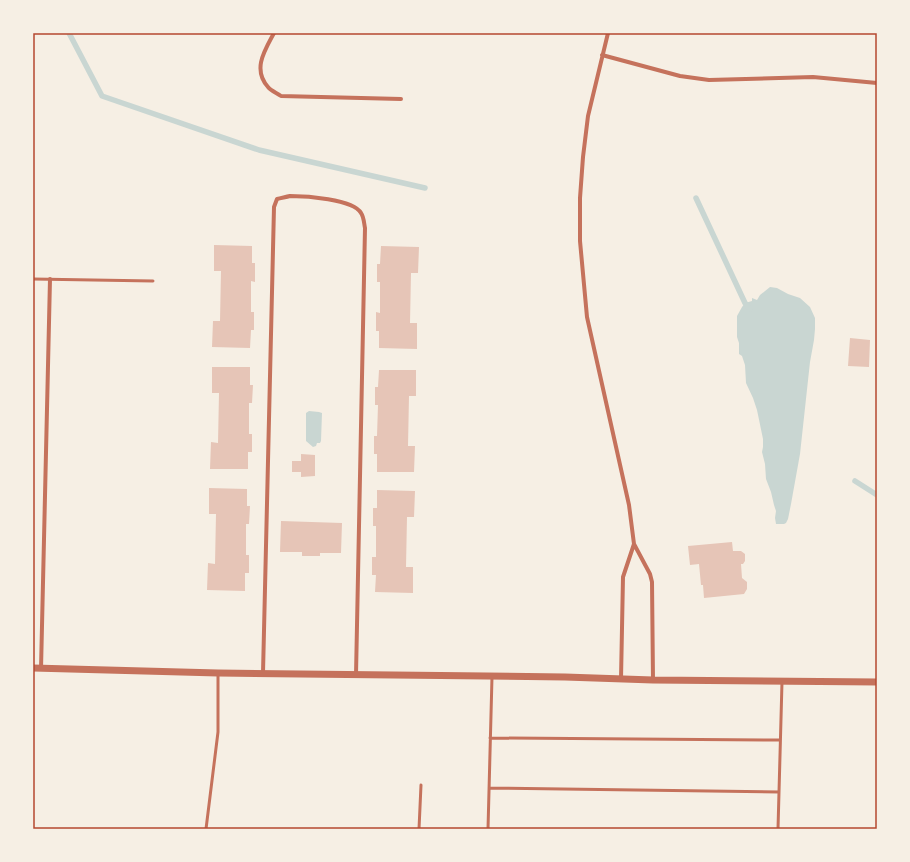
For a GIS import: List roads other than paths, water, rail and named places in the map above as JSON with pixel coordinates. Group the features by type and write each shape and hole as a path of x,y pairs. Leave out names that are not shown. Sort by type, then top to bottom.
{"street":[{"path":"274,33 260,62 261,77 268,88 281,96 401,99"},
{"path":"608,33 588,116 585,137 580,198 580,241 587,316 629,505 634,544 650,574 652,582 652,680"},
{"path":"602,55 680,76 709,80 813,77 877,83"},
{"path":"263,673 274,207 277,199 288,196 320,198 339,201 353,206 361,212 364,228 356,675"},
{"path":"41,668 50,279"},
{"path":"621,679 623,577 634,544"},
{"path":"33,668 218,673 877,682"}],"lane":[{"path":"33,279 153,281"},
{"path":"206,829 218,732 218,673"},
{"path":"488,829 492,677"},
{"path":"778,829 782,680"},
{"path":"490,738 780,740"},
{"path":"419,829 421,785"},
{"path":"489,788 779,792"}],"waterway":[{"path":"69,33 102,96 259,150 425,188"},
{"path":"696,198 745,303 750,309"},
{"path":"855,481 877,495"}]}
